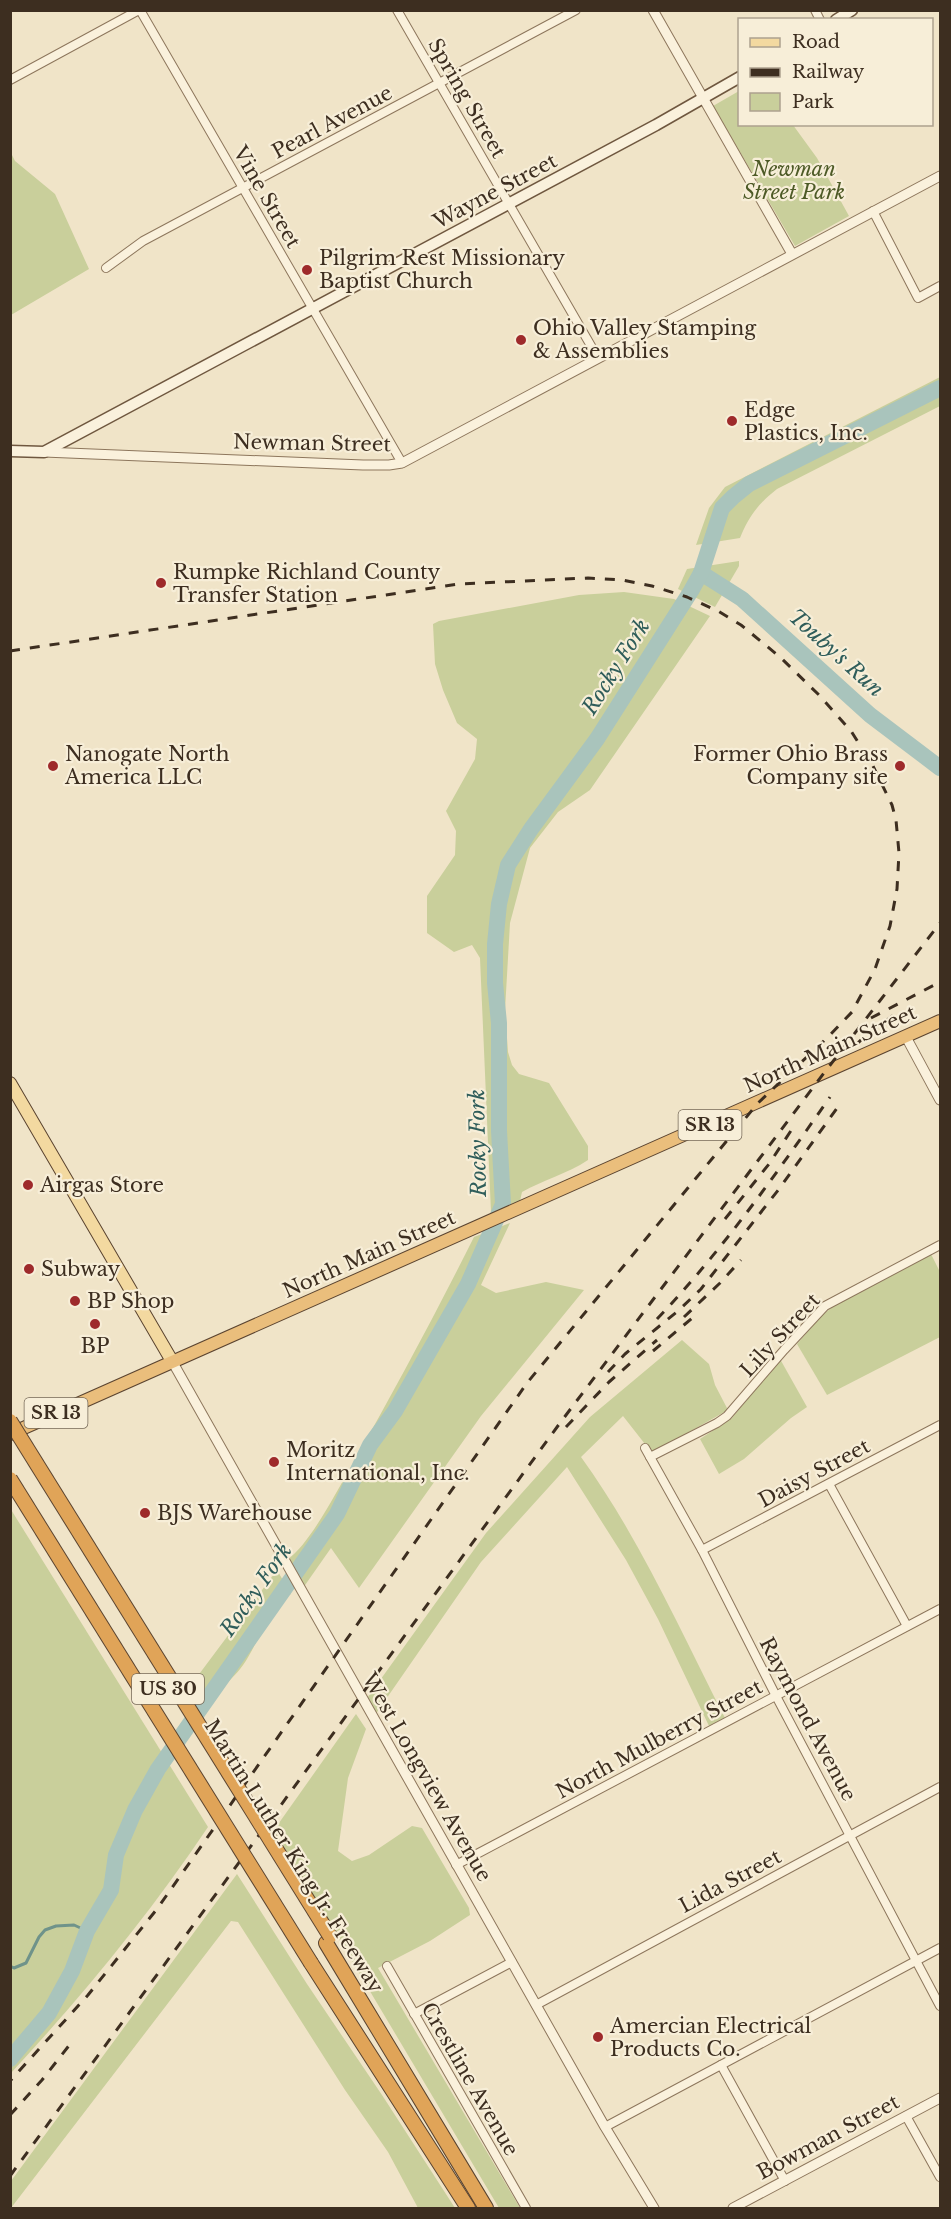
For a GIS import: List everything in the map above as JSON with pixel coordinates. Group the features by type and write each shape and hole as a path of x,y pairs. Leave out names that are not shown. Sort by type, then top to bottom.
{"highway":[{"name":"North Main Street","path":"10,1434 940,1021"},
{"path":"10,1421 328,1940"},
{"name":"Martin Luther King Jr. Freeway","path":"10,1434 328,1940 351,1985 486,2208"},
{"name":"US 30","path":"10,1479 309,1966 350,2025 468,2208"},
{"path":"10,1493 309,1966"}],"main road":[{"path":"839,18 852,10"},
{"name":"Wayne Street","path":"44,452 703,100 738,78"},
{"path":"10,451 44,452"},
{"path":"10,1083 172,1361"}],"street":[{"path":"10,80 140,10"},
{"name":"Vine Street","path":"140,10 402,463"},
{"name":"Spring Street","path":"397,10 598,358"},
{"name":"Pearl Avenue","path":"106,267 143,241 576,10"},
{"path":"653,10 792,254"},
{"name":"Newman Street","path":"44,452 371,465 402,463 940,176"},
{"path":"873,211 918,298 940,286"},
{"path":"906,1036 940,1100"},
{"name":"Lily Street","path":"650,1457 728,1416 825,1306 940,1245"},
{"name":"West Longview Avenue","path":"172,1361 605,2127 654,2208"},
{"name":"Daisy Street","path":"702,1550 940,1425"},
{"name":"Raymond Avenue","path":"645,1448 702,1550 776,1696 940,2006"},
{"path":"829,1484 907,1626"},
{"name":"North Mulberry Street","path":"456,1864 940,1609"},
{"name":"Lida Street","path":"536,2005 940,1787"},
{"path":"605,2127 940,1948"},
{"path":"414,2014 512,1962"},
{"name":"Crestline Avenue","path":"387,1966 526,2208"},
{"path":"721,2065 785,2181"},
{"name":"Bowman Street","path":"733,2208 940,2098"},
{"path":"906,2116 940,2177"}],"green space":[{"name":"Newman Street Park","path":"738,92 738,126 794,126 817,158 849,216 795,246 713,106"},
{"path":"11,153 15,161 55,194 89,269 11,315"},
{"path":"940,377 940,406 777,489 755,511 740,538 696,545 709,508 725,487"},
{"path":"739,561 739,566 715,607 678,589 687,569"},
{"path":"624,592 674,599 710,616 590,790 558,812 530,848 510,923 505,1010 508,1052 512,1065 519,1074 549,1083 588,1146 588,1160 522,1192 520,1201 491,1212 480,958 472,945 454,952 427,933 427,896 455,855 456,831 446,811 475,759 477,739 457,723 443,690 435,664 433,624 579,595"},
{"path":"510,1223 481,1285 496,1293 546,1282 584,1290 481,1416 359,1588 331,1548 303,1588 287,1560 305,1542 330,1503 399,1381 474,1237"},
{"path":"931,1254 940,1272 940,1337 827,1395 797,1344 821,1316 835,1305"},
{"path":"682,1340 709,1364 715,1385 728,1410 652,1453 623,1416 581,1457 622,1519 725,1718 709,1726 658,1619 626,1560 567,1467 481,1562 375,1715 365,1701 486,1533 590,1417"},
{"path":"780,1359 807,1407 744,1459 719,1474 700,1439 732,1418"},
{"path":"10,1508 208,1827 186,1860 114,1954 11,2073"},
{"path":"277,1570 291,1594 271,1615 240,1669 213,1697 197,1705 188,1689"},
{"path":"356,1714 366,1729 348,1778 338,1851 352,1861 369,1855 412,1826 422,1828 469,1908 470,1915 430,1941 378,1968 520,2208 499,2208 274,1830"},
{"path":"237,1874 455,2208 418,2208 388,2152 345,2090 238,1922 231,1921 11,2208 11,2181"}],"waterway":[{"name":"Rocky Fork","path":"10,2059 49,2013 72,1971 87,1931 111,1890 116,1855 135,1810 158,1769 337,1514 370,1445 395,1411 468,1284 503,1204 495,944 499,904 508,865 531,829 597,739 691,591 701,573 722,508 749,484 940,388"},
{"name":"Touby's Run","path":"701,573 742,599 870,715 940,768"},
{"path":"10,1966 14,1968 26,1963 45,1930 56,1926 74,1925 87,1931"}],"railway":[{"path":"10,651 459,584 588,578 622,580 652,586 687,597 718,611 741,625 780,657 819,695 851,731 872,764 892,805 899,853 897,889 890,926 875,969 852,1012 758,1103 527,1383 157,1909 88,1995 10,2081"},
{"path":"10,2176 560,1423 940,923"},
{"path":"871,1018 940,982"},
{"path":"854,1047 866,1035 894,1015"},
{"path":"657,1319 726,1239 830,1097"},
{"path":"608,1372 625,1354 701,1289 779,1189 840,1104"},
{"path":"725,1219 769,1164 796,1123"},
{"path":"684,1317 741,1260"},
{"path":"653,1351 697,1314"},
{"path":"566,1427 609,1382 657,1340"},
{"path":"10,2115 71,2043"}],"place":[{"name":"Pilgrim Rest Missionary Baptist Church","path":"307,270"},
{"name":"Ohio Valley Stamping & Assemblies","path":"521,340"},
{"name":"Edge Plastics, Inc.","path":"732,421"},
{"name":"Rumpke Richland County Transfer Station","path":"161,583"},
{"name":"Nanogate North America LLC","path":"53,766"},
{"name":"Former Ohio Brass Company site","path":"900,766"},
{"name":"Airgas Store","path":"28,1185"},
{"name":"Subway","path":"29,1269"},
{"name":"BP Shop","path":"75,1301"},
{"name":"BP","path":"95,1324"},
{"name":"Moritz International, Inc.","path":"274,1462"},
{"name":"BJS Warehouse","path":"145,1513"},
{"name":"Amercian Electrical Products Co.","path":"598,2037"}]}
